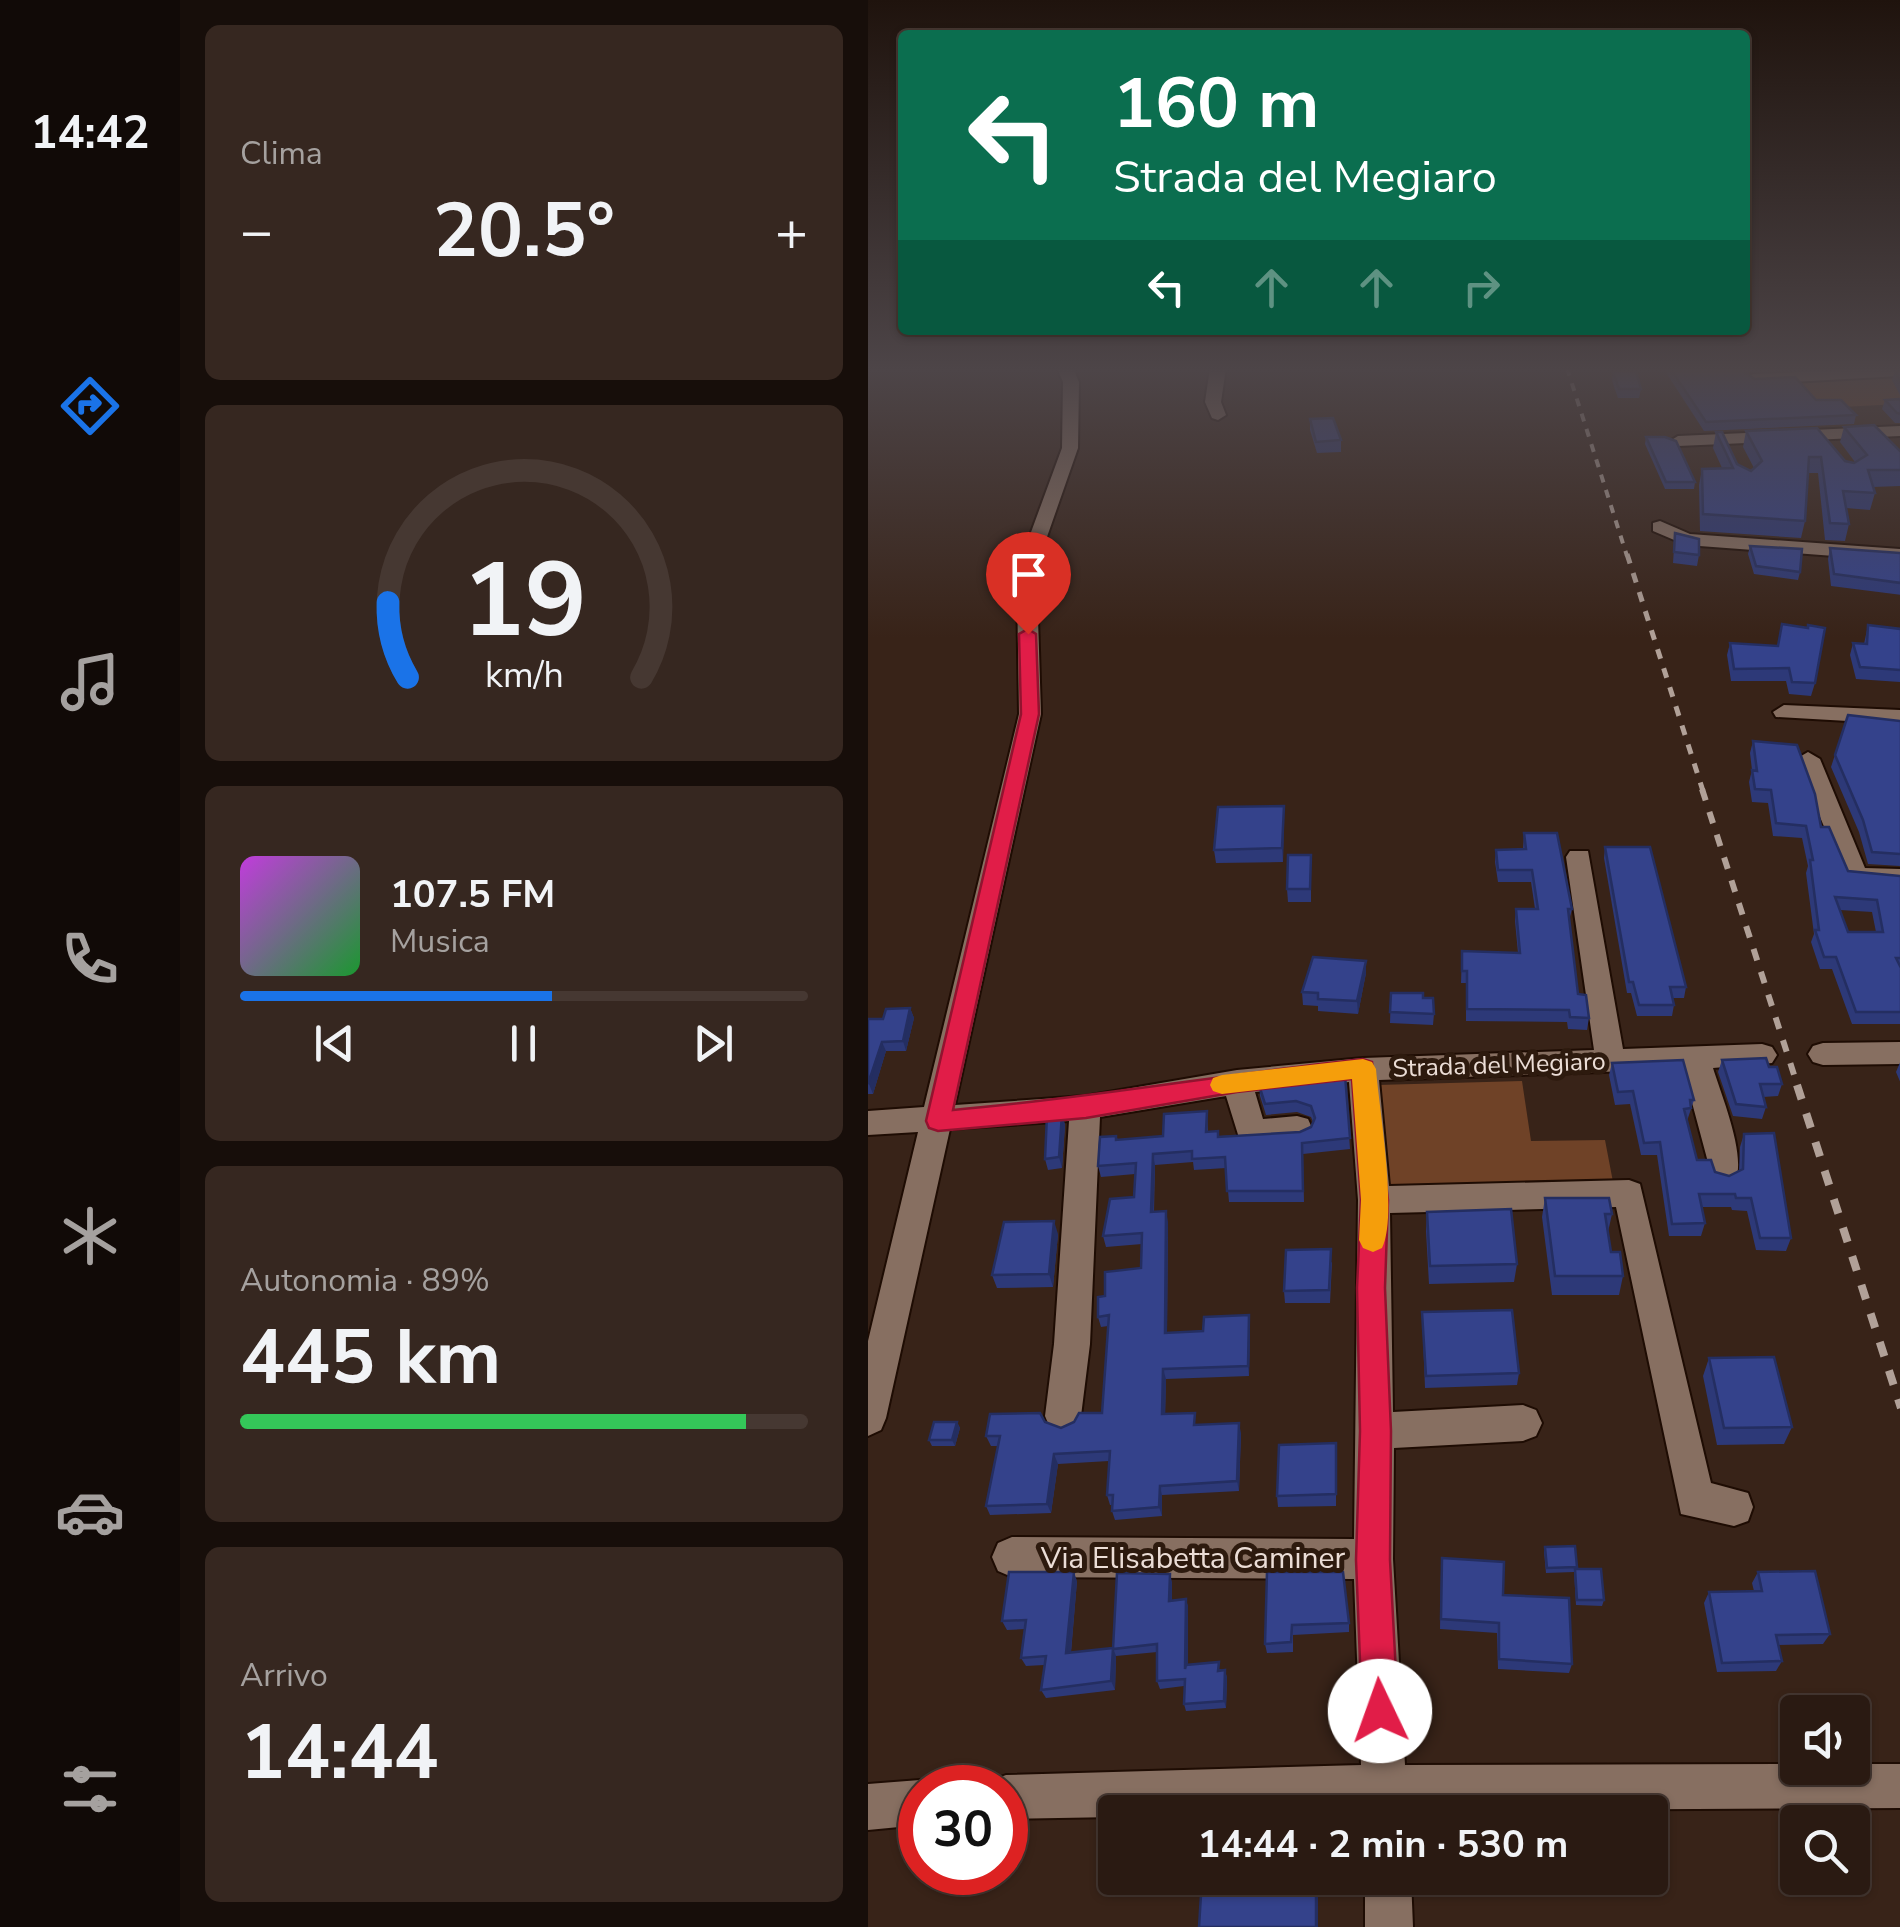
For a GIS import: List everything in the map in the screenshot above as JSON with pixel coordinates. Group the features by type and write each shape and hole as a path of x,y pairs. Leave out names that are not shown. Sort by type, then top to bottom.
{"street":[{"path":"868,1418 1030,714 1027,587 1037,540 1066,458"},
{"path":"1660,527 1686,539 1900,555"},
{"path":"1784,712 1900,717"},
{"path":"1808,759 1856,876 1900,878"},
{"path":"1578,857 1610,1061"},
{"path":"1823,1054 1900,1052"},
{"name":"Strada del Megiaro","path":"868,1123 1086,1108 1237,1082 1363,1069 1762,1055"},
{"path":"1695,1059 1714,1118 1724,1172"},
{"name":"Via Elisabetta Caminer","path":"1363,1069 1374,1200 1373,1560 1384,1795"},
{"path":"1237,1082 1252,1132 1297,1128"},
{"path":"1063,1416 1072,1344 1086,1108"},
{"path":"1374,1200 1628,1193 1695,1500 1734,1507"},
{"path":"1376,1431 1523,1423"},
{"name":"Via Elisabetta Caminer","path":"1012,1556 1373,1560"},
{"path":"1568,1795 1900,1786"},
{"path":"1028,1797 1098,1798"},
{"path":"868,1807 898,1805"},
{"path":"1388,1895 1389,1927"}],"shaded area":[{"path":"1522,1081 1531,1141 1605,1140 1613,1182 1382,1189 1377,1085"}],"building":[{"path":"1655,458 1684,458 1695,482 1666,482"},
{"path":"1728,458 1734,458 1737,464 1751,471 1762,461 1760,458 1809,458 1805,521 1703,514 1702,469 1733,468"},
{"path":"1821,458 1842,458 1854,463 1862,458 1901,458 1901,470 1868,470 1875,493 1843,491 1849,524 1830,523"},
{"path":"1675,533 1699,539 1699,555 1674,552"},
{"path":"1750,546 1802,549 1800,572 1756,566"},
{"path":"1830,548 1901,553 1901,583 1834,574"},
{"path":"1782,624 1825,628 1815,683 1792,682 1789,668 1734,669 1730,643 1778,646"},
{"path":"1868,625 1901,629 1901,670 1860,667 1853,643 1867,644"},
{"path":"1848,715 1901,721 1901,854 1872,852 1835,755"},
{"path":"1753,741 1797,745 1815,794 1821,827 1829,827 1848,871 1901,876 1901,958 1896,958 1901,968 1901,1012 1856,1012 1836,957 1824,957 1815,930 1819,930 1813,860 1806,826 1776,823 1771,790 1755,789 1752,770 1757,771","holes":["1835,897 1877,900 1883,932 1848,932"]},
{"path":"1284,806 1282,848 1214,850 1218,807"},
{"path":"1524,833 1557,833 1572,909 1568,909 1578,994 1586,995 1589,1018 1570,1017 1569,1010 1467,1009 1467,971 1462,971 1462,951 1520,953 1516,909 1538,909 1532,870 1498,870 1496,850 1526,849"},
{"path":"1605,847 1650,847 1686,987 1670,987 1674,1005 1639,1005 1633,982 1629,982"},
{"path":"1288,855 1311,855 1310,889 1287,889"},
{"path":"1313,957 1366,961 1357,1001 1318,999 1318,993 1302,992"},
{"path":"1391,993 1423,993 1423,998 1433,998 1434,1014 1390,1012"},
{"path":"910,1008 903,1041 882,1042 868,1084 868,1019 883,1019 886,1009"},
{"path":"1766,1058 1769,1067 1777,1067 1782,1084 1760,1084 1766,1107 1736,1104 1722,1060"},
{"path":"1683,1060 1694,1100 1690,1100 1691,1108 1684,1109 1697,1160 1711,1160 1715,1172 1729,1176 1743,1169 1744,1134 1774,1133 1791,1238 1760,1238 1751,1198 1736,1198 1735,1194 1699,1194 1705,1223 1672,1224 1660,1142 1644,1143 1633,1091 1618,1092 1612,1063"},
{"path":"1345,1075 1350,1138 1302,1143 1303,1191 1227,1191 1225,1157 1192,1159 1192,1151 1153,1154 1151,1212 1166,1211 1165,1333 1203,1331 1204,1317 1249,1315 1248,1366 1163,1369 1162,1414 1195,1413 1194,1425 1239,1423 1237,1481 1160,1486 1159,1507 1112,1511 1113,1495 1107,1495 1110,1451 1054,1454 1047,1504 986,1506 1000,1436 986,1436 990,1414 1040,1413 1045,1422 1061,1428 1074,1422 1079,1413 1102,1413 1109,1315 1098,1317 1098,1297 1105,1296 1105,1272 1141,1268 1142,1233 1103,1236 1110,1199 1134,1197 1136,1163 1098,1166 1100,1137 1116,1136 1116,1140 1163,1136 1164,1114 1207,1111 1206,1132 1218,1131 1218,1137 1300,1132 1311,1127 1315,1118 1311,1106 1296,1101 1265,1104 1259,1085"},
{"path":"1062,1114 1059,1157 1045,1159 1047,1115"},
{"path":"1545,1198 1609,1198 1612,1214 1605,1214 1611,1252 1620,1252 1623,1276 1555,1276"},
{"path":"1511,1209 1517,1264 1430,1266 1427,1212"},
{"path":"1054,1221 1049,1274 992,1275 1004,1222"},
{"path":"1331,1249 1329,1290 1284,1291 1286,1250"},
{"path":"1512,1310 1519,1373 1426,1376 1422,1312"},
{"path":"1774,1357 1792,1427 1724,1428 1709,1358"},
{"path":"934,1422 957,1422 952,1440 929,1440"},
{"path":"1336,1443 1336,1494 1277,1496 1279,1445"},
{"path":"1575,1546 1577,1567 1547,1568 1545,1547"},
{"path":"1442,1558 1504,1562 1503,1595 1569,1598 1572,1664 1499,1659 1499,1623 1441,1619"},
{"path":"1575,1569 1601,1569 1604,1600 1577,1600"},
{"path":"1815,1571 1830,1634 1776,1635 1782,1661 1722,1663 1709,1592 1762,1591 1758,1572"},
{"path":"1009,1572 1074,1572 1066,1653 1113,1648 1111,1681 1041,1690 1046,1656 1021,1658 1026,1620 1002,1621"},
{"path":"1267,1572 1343,1572 1349,1623 1292,1625 1291,1642 1265,1644"},
{"path":"1117,1573 1170,1574 1169,1601 1186,1599 1185,1669 1186,1665 1219,1662 1218,1671 1225,1670 1224,1701 1184,1704 1185,1679 1157,1681 1157,1644 1113,1649"},
{"path":"1201,1895 1316,1895 1316,1927 1199,1927"}],"railway":[{"path":"1596,458 1627,556"},
{"path":"1627,554 1703,791"},
{"path":"1702,789 1798,1087"},
{"path":"1797,1085 1901,1408"}],"slow traffic":[{"path":"1222,1085 1363,1069 1374,1200 1373,1240"}],"route":[{"path":"1028,634 1030,714 938,1121 1086,1108 1237,1082 1363,1069 1374,1200 1373,1560 1380,1711"}]}
